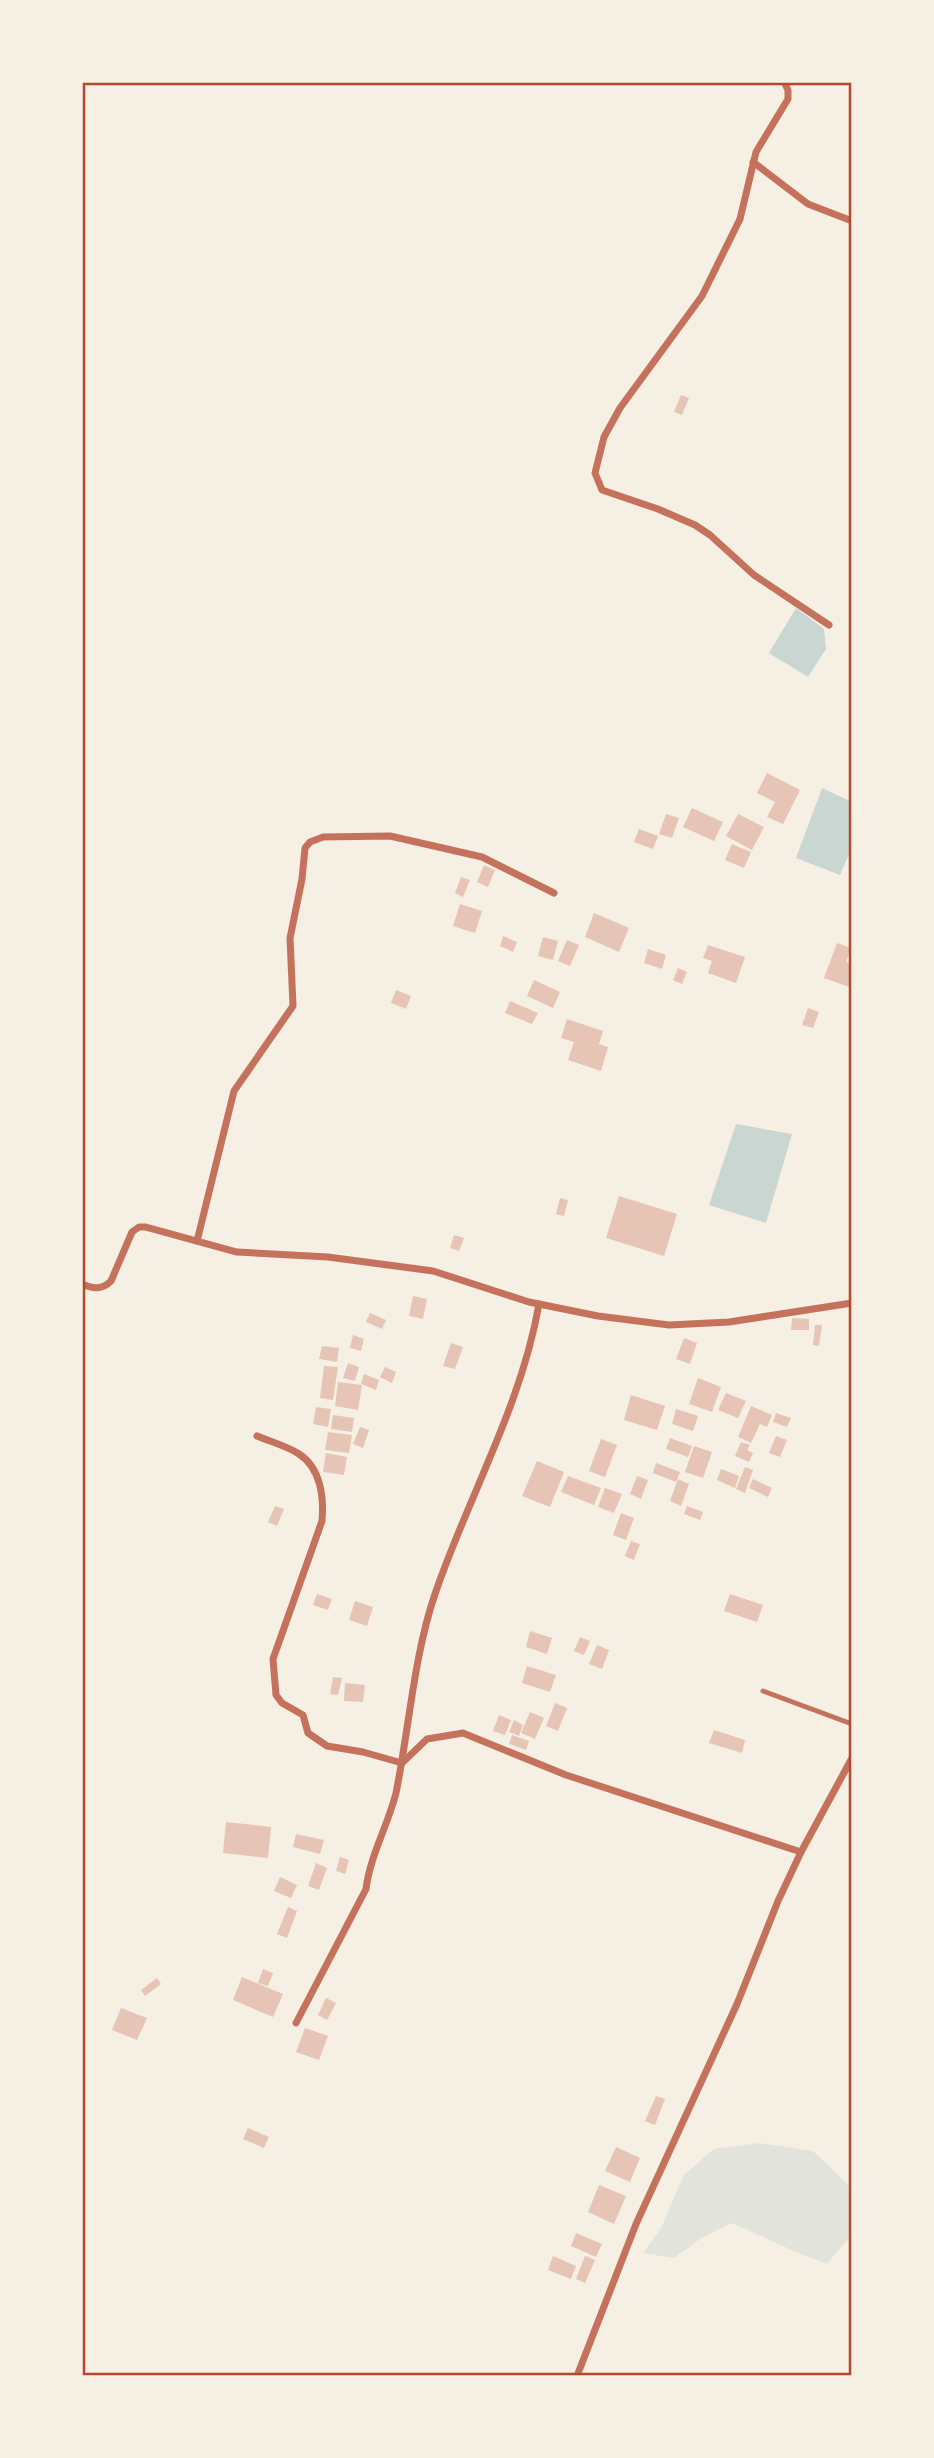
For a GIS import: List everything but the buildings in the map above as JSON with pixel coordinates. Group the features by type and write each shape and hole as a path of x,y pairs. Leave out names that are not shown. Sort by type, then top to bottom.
{"street":[{"path":"784,82 788,90 785,107 761,142 753,162 740,219 702,296 620,408 604,437 594,473 601,490 695,525 754,575 829,625"},
{"path":"753,162 808,204 852,221"},
{"path":"197,1241 234,1091 293,1006 290,938 302,879 305,848 310,842 323,837 390,836 482,857 554,893"},
{"path":"82,1284 105,1287 111,1281 132,1232 139,1227 237,1252 328,1257 433,1272 539,1304 598,1316 669,1325 729,1322 852,1303"},
{"path":"296,2023 366,1889 368,1874 391,1813 422,1639 434,1595 513,1405 534,1333 539,1304"},
{"path":"257,1436 290,1449 308,1461 320,1484 324,1500 322,1521 273,1659 276,1695 282,1703 303,1715 308,1733 327,1746 363,1752 402,1763"},
{"path":"402,1763 427,1740 463,1733 566,1775 801,1852"},
{"path":"578,2376 636,2224 737,2004 778,1901 852,1758"}],"lane":[{"path":"763,1691 852,1724"}],"shaded area":[{"path":"796,608 824,629 826,649 808,677 769,653"},
{"path":"822,788 852,802 852,847 840,875 796,858"},
{"path":"736,1124 792,1134 766,1223 709,1205"},
{"path":"759,2143 813,2151 852,2189 852,2234 827,2264 731,2223 700,2239 674,2258 643,2253 661,2228 684,2175 714,2149"}]}
